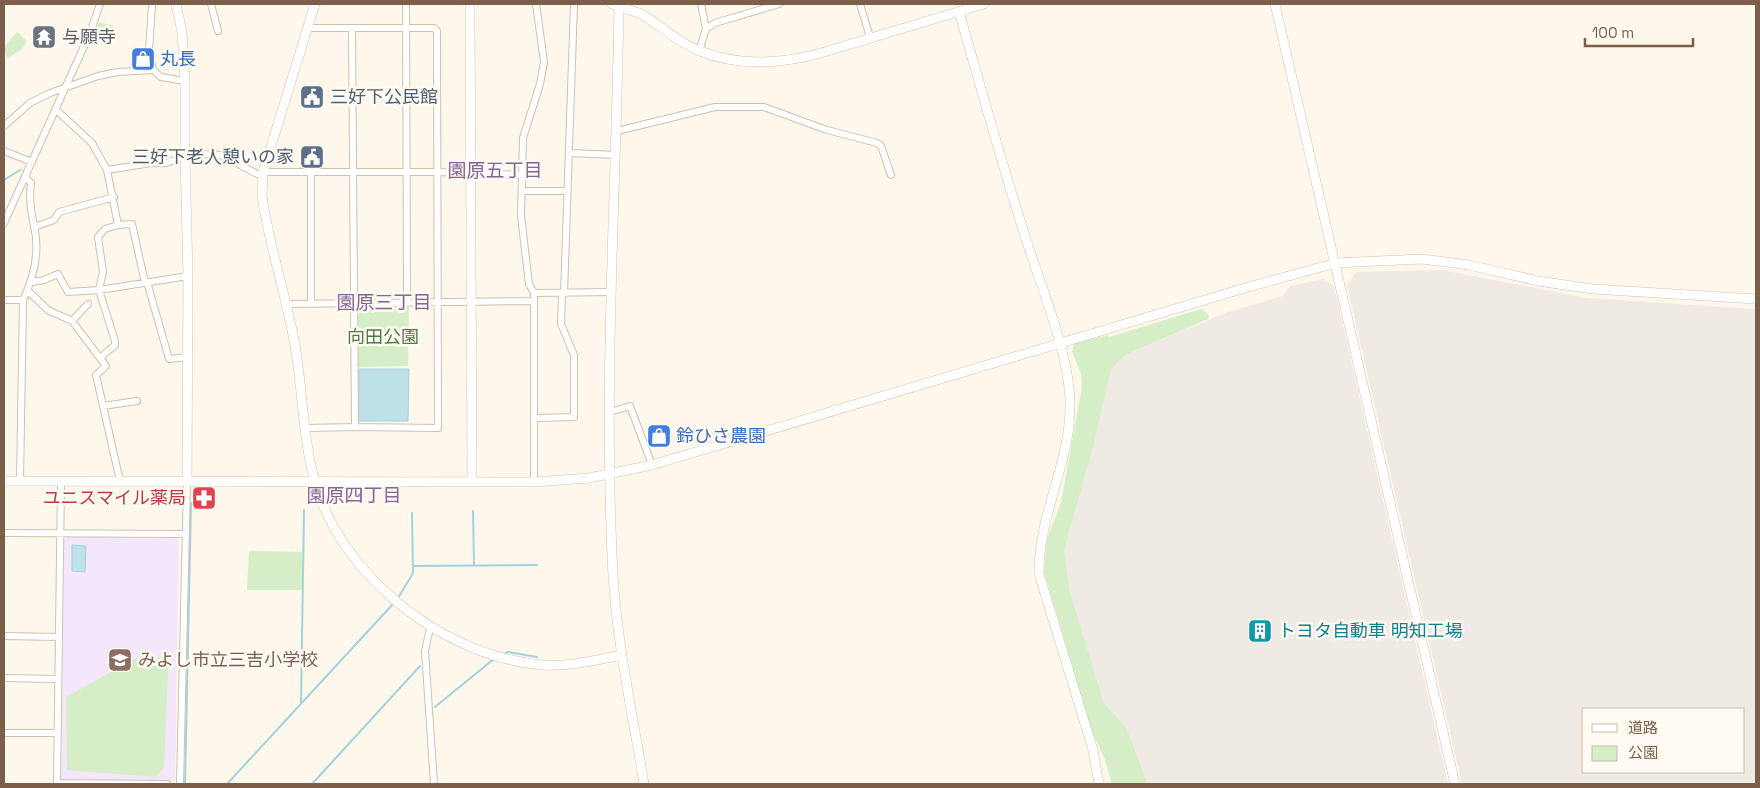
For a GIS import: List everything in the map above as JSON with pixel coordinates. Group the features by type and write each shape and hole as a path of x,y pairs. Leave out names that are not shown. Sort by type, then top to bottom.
{"street":[{"path":"4,224 56,109 100,4"},
{"path":"152,4 150,50 153,70"},
{"path":"176,4 182,32 185,81 184,156 188,276 187,483 184,534 180,784"},
{"path":"211,4 218,31"},
{"path":"315,4 263,175 262,196 265,217 287,304 302,384 306,428 315,482 327,513 356,563 369,578 430,628 502,658 544,665 580,663 622,655"},
{"path":"406,4 405,172 407,302"},
{"path":"470,4 472,482"},
{"path":"534,482 534,293 529,284 521,216 523,138 540,84 544,62 536,4"},
{"path":"534,418 574,417 574,355 562,324 570,153 574,4"},
{"path":"699,51 706,29 701,4"},
{"path":"706,29 715,23 779,4"},
{"path":"860,4 870,36"},
{"path":"644,784 622,655 613,577 609,474 611,292 617,131 615,5 641,14 699,51 742,62 782,62 822,53 870,36 984,4"},
{"path":"1275,4 1455,784"},
{"path":"959,12 1022,228 1059,343 1069,385 1070,421 1064,454 1039,550 1039,574 1093,750 1099,784"},
{"path":"306,428 438,428 437,31 434,28 307,28"},
{"path":"352,29 354,427"},
{"path":"4,126 30,103 50,93 64,90 98,76 118,72 153,70 161,76 185,81"},
{"path":"617,131 715,107 764,107 820,128 877,143 881,146 891,175"},
{"path":"56,109 92,143 107,170 114,197 118,225"},
{"path":"4,151 32,162"},
{"path":"570,153 616,155"},
{"path":"107,170 151,163 166,163 184,156 221,155 263,175 437,172 523,175"},
{"path":"311,174 311,302"},
{"path":"20,481 23,300 32,282 36,260 34,227 30,205 31,183 25,177"},
{"path":"522,191 567,191"},
{"path":"34,227 54,220 59,212 114,197"},
{"path":"100,358 115,345 115,341 99,290 102,266 98,237 105,229 118,225 132,224 146,283 169,359 188,357"},
{"path":"4,481 187,483 534,482 609,474 652,465 1059,343 1336,263 1429,260 1469,265 1538,281 1593,289 1756,299"},
{"path":"32,282 44,280 58,274 68,292 99,290 188,276"},
{"path":"28,291 48,310 72,321 106,366 96,375 120,481"},
{"path":"534,293 611,292"},
{"path":"4,300 23,300"},
{"path":"287,304 311,302 533,301"},
{"path":"72,321 88,304"},
{"path":"103,406 136,401"},
{"path":"610,412 630,406 652,465"},
{"path":"61,481 57,783 167,784"},
{"path":"4,533 184,534"},
{"path":"430,628 425,651 434,784"},
{"path":"4,636 59,637"},
{"path":"4,678 58,679"},
{"path":"4,733 57,733"}],"shaded area":[{"name":"トヨタ自動車 明知工場","path":"1442,270 1587,298 1756,309 1756,784 1462,784 1347,285 1356,272"},
{"name":"トヨタ自動車 明知工場","path":"1323,279 1334,286 1448,784 1148,784 1126,727 1104,703 1070,592 1064,550 1093,448 1111,370 1125,355 1228,312 1283,296 1290,286"},
{"name":"みよし市立三吉小学校","path":"67,537 179,538 175,781 61,780 64,540"}],"green space":[{"path":"99,22 114,26 107,46 92,41"},
{"path":"17,32 27,41 23,48 7,59 4,47"},
{"name":"向田公園","path":"358,307 409,307 408,366 358,367"},
{"path":"1201,309 1209,315 1208,319 1125,355 1111,370 1093,448 1064,550 1070,592 1104,703 1126,727 1148,784 1112,784 1105,760 1091,730 1044,571 1047,539 1061,502 1082,387 1081,374 1072,351 1074,343 1108,335 1109,337"},
{"path":"249,551 302,552 302,590 247,590"},
{"path":"169,653 164,768 155,777 67,770 66,697 142,655 155,659"}],"water":[{"path":"359,369 409,369 408,421 358,421"},
{"path":"72,545 86,546 85,572 72,571"}],"waterway":[{"path":"4,180 20,170"},
{"path":"185,784 191,503"},
{"path":"301,704 304,510"},
{"path":"473,511 474,565"},
{"path":"398,598 413,573 412,513"},
{"path":"413,566 537,565"},
{"path":"227,784 393,604"},
{"path":"504,654 508,652 537,657"},
{"path":"435,707 495,658"},
{"path":"312,784 420,666"}],"place":[{"name":"与願寺","path":"44,37"},
{"name":"丸長","path":"143,59"},
{"name":"三好下公民館","path":"312,97"},
{"name":"三好下老人憩いの家","path":"312,157"},
{"name":"鈴ひさ農園","path":"659,436"},
{"name":"ユニスマイル薬局","path":"204,498"},
{"name":"トヨタ自動車 明知工場","path":"1260,631"},
{"name":"みよし市立三吉小学校","path":"120,660"}],"district":[{"name":"園原五丁目","path":"495,170"},
{"name":"園原三丁目","path":"384,302"},
{"name":"園原四丁目","path":"354,495"}]}
